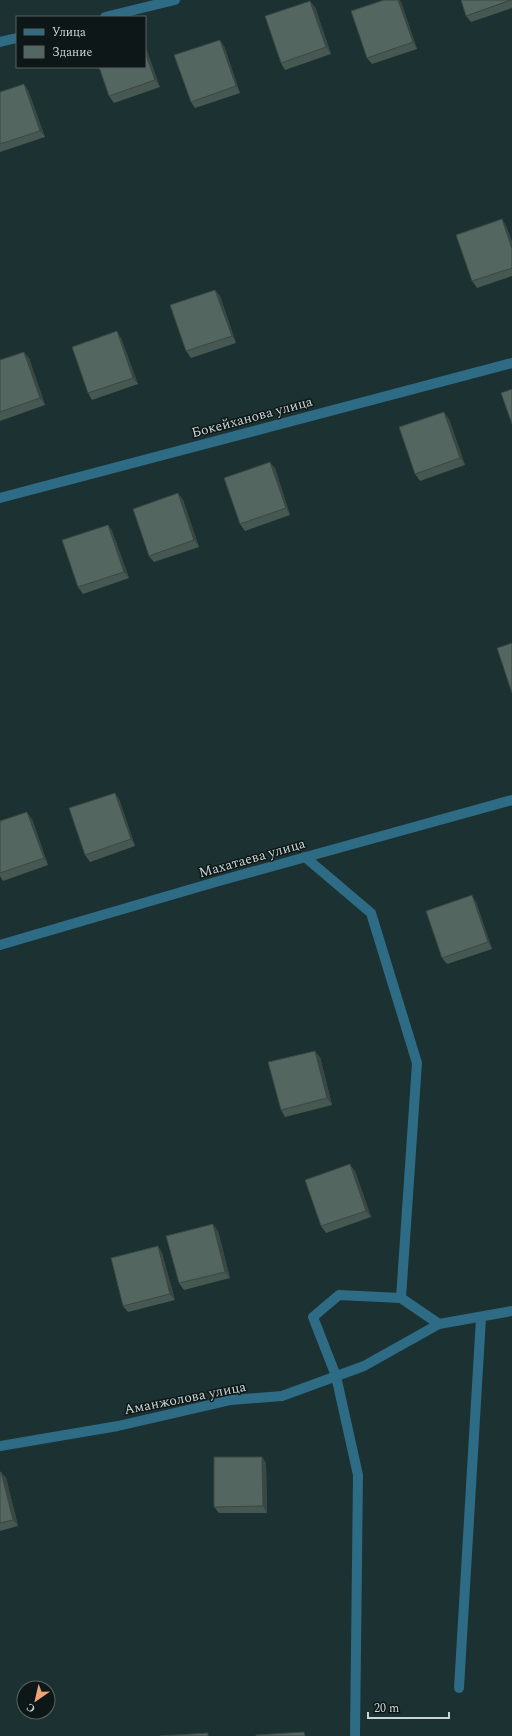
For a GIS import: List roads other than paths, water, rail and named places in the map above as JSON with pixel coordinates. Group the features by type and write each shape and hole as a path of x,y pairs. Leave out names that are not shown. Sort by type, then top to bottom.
{"street":[{"path":"109,16 175,0"},
{"path":"0,42 16,38"},
{"name":"Бокейханова улица","path":"0,498 512,363"},
{"name":"Махатаева улица","path":"0,945 305,857 512,800"},
{"path":"305,857 371,912 417,1062 401,1298"},
{"path":"355,1736 358,1475 336,1376 313,1317 339,1295 401,1298 439,1324"},
{"name":"Аманжолова улица","path":"0,1446 118,1426 231,1400 282,1396 364,1366 439,1324 481,1318 512,1311"},
{"path":"459,1688 481,1318"}]}
